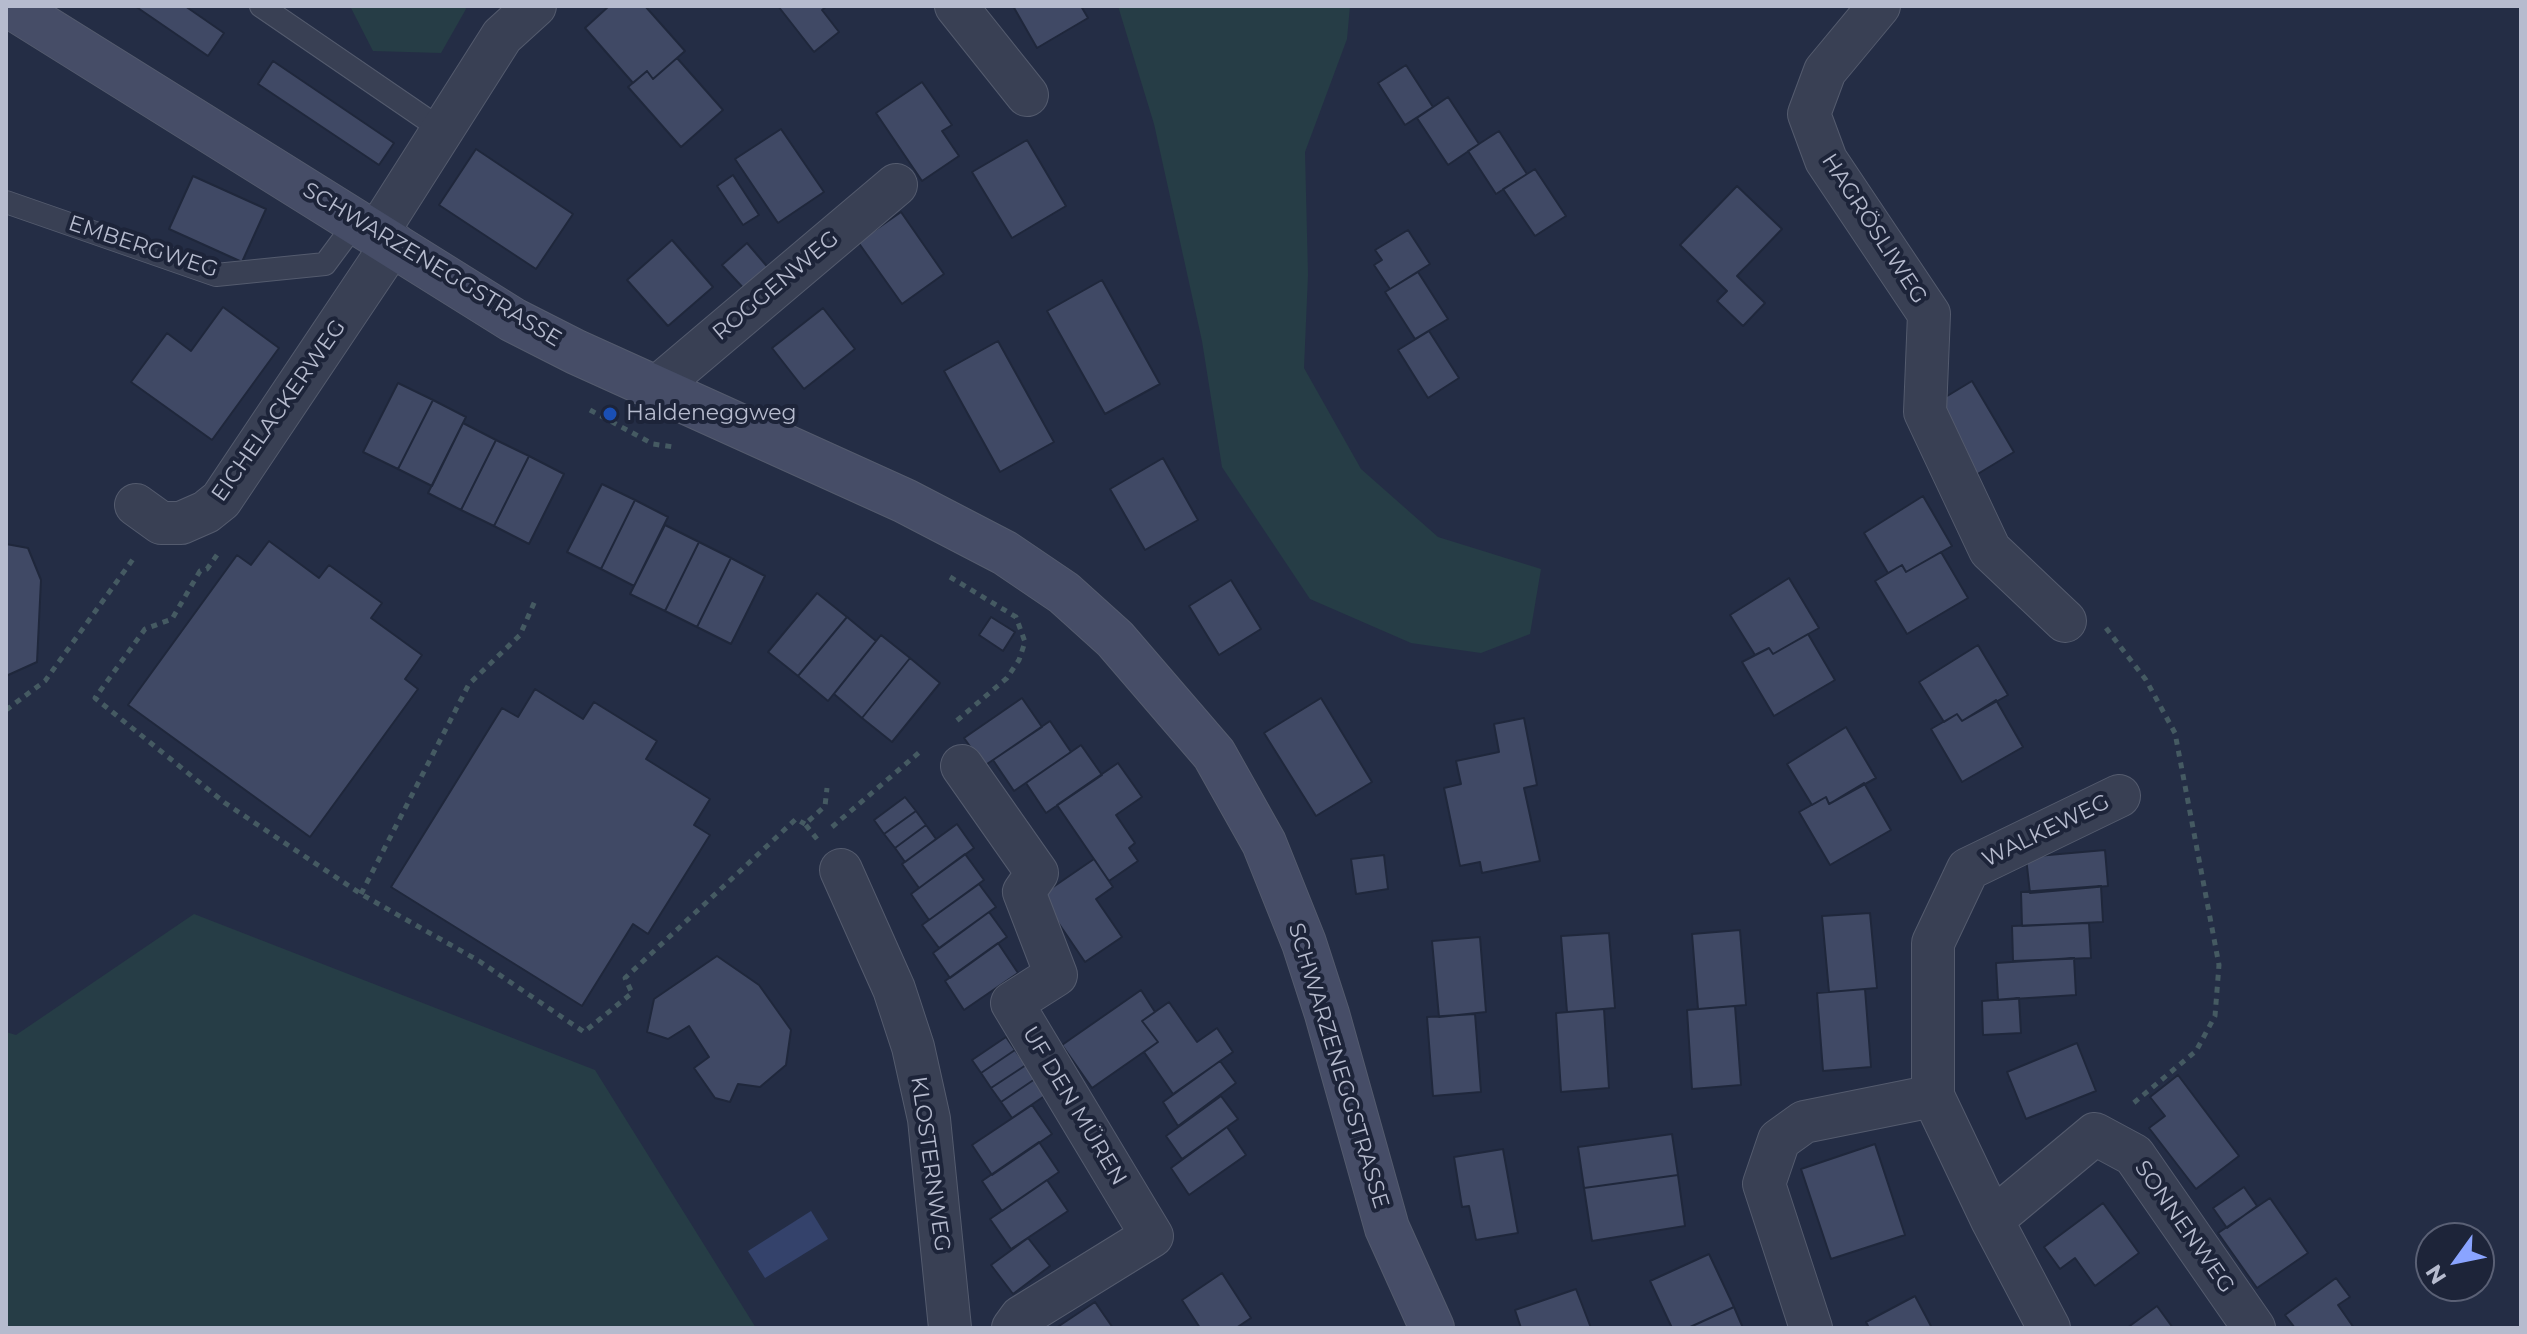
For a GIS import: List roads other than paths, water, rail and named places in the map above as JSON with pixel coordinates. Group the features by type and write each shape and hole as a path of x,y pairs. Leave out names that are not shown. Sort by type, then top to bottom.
{"main road":[{"name":"SCHWARZENEGGSTRASSE","path":"10,6 513,320 905,501 1005,553 1064,593 1115,639 1172,701 1214,754 1264,843 1304,943 1327,1014 1387,1228 1432,1328"}],"street":[{"path":"376,232 502,36 535,6"},
{"path":"956,6 1027,95"},
{"name":"HAGRÖSLIWEG","path":"1879,6 1825,71 1809,114 1826,160 1929,314 1925,412 1990,550 2065,621"},
{"name":"ROGGENWEG","path":"656,388 896,185"},
{"name":"EICHELACKERWEG","path":"136,505 161,523 181,523 206,512 221,500 376,232"},
{"name":"UF DEN MÜREN","path":"955,747 1037,873 1024,892 1056,975 1012,1003 1152,1236 1021,1317 1013,1328"},
{"name":"WALKEWEG","path":"2049,1328 1992,1220 1933,1096 1933,943 1968,869 2119,796"},
{"name":"KLOSTERNWEG","path":"829,855 894,989 913,1047 929,1119 950,1328"},
{"path":"1811,1328 1764,1184 1779,1140 1804,1122 1933,1096"},
{"name":"SONNENWEG","path":"1992,1220 2095,1134 2134,1155 2254,1328"}],"lane":[{"path":"261,6 442,130"},
{"name":"EMBERGWEG","path":"6,202 216,275 325,264 376,232"}],"water":[{"path":"811,1211 828,1239 765,1278 748,1251"}],"place":[{"name":"Haldeneggweg","path":"610,414"}]}
